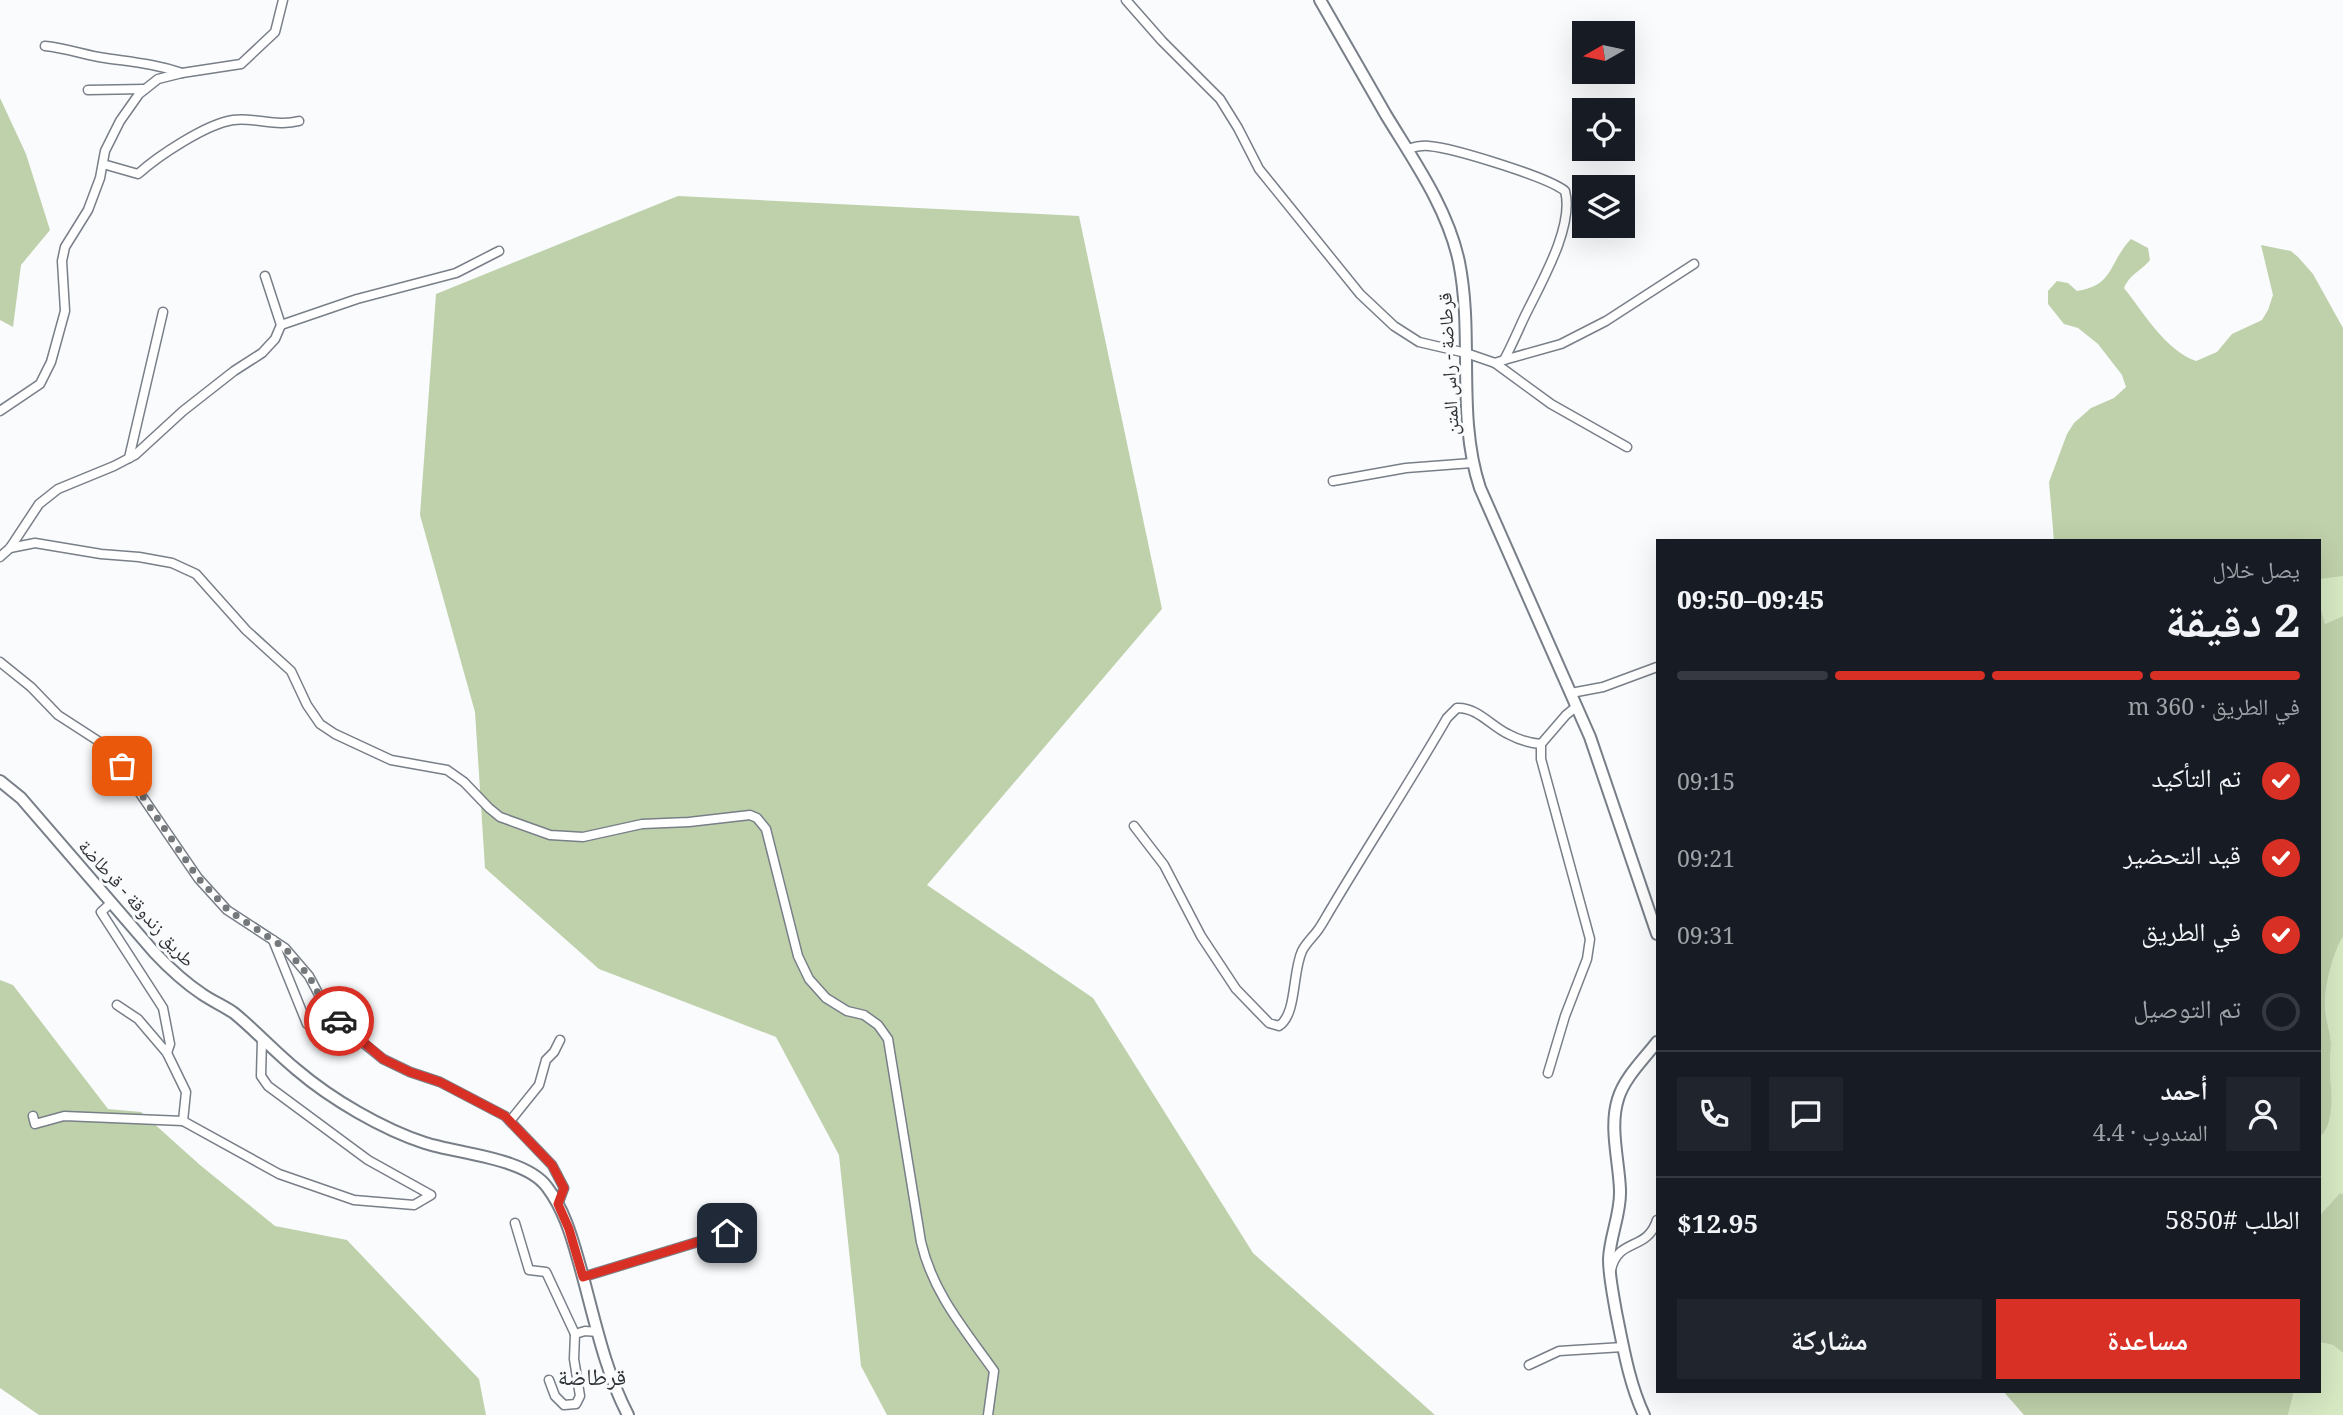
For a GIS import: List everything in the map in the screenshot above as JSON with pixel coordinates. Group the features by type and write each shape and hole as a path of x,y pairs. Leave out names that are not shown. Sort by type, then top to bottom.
{"main road":[{"name":"قرطاضة - راس المتن","path":"1320,0 1453,234 1461,276 1472,463 1480,488 1590,737 1656,931"},
{"name":"طريق زندوقة - قرطاضة","path":"0,781 21,798 178,976 233,1013 297,1070 354,1109 391,1129 450,1151 515,1165 536,1175 546,1185 569,1229 598,1332 628,1415"},
{"path":"1644,1415 1636,1399 1623,1347 1610,1277 1609,1256 1619,1211 1620,1192 1615,1124 1617,1100 1624,1084 1656,1043"}],"street":[{"path":"0,411 40,384 51,362 65,311 62,261 65,247 88,210 100,178 105,151 120,121 139,94 158,79 241,64 275,32 283,0"},
{"path":"1126,0 1162,41 1220,99 1259,169 1360,295 1394,326 1419,342 1500,361 1550,404 1627,447"},
{"path":"45,46 105,58 155,64 181,73"},
{"path":"88,90 145,89"},
{"path":"103,164 138,174 156,158 217,125 235,120 288,124 299,121"},
{"path":"1407,149 1428,145 1477,158 1547,181 1565,191 1567,199 1564,219 1554,258 1500,361"},
{"path":"281,325 357,299 456,273 499,251"},
{"path":"1500,361 1561,344 1606,321 1694,264"},
{"path":"0,557 10,548 39,504 58,489 129,458 183,411 275,339 281,325 265,276"},
{"path":"129,458 163,313"},
{"path":"1333,481 1406,468 1472,463"},
{"path":"10,548 35,543 139,557 172,563 196,574 246,630 291,671 307,705 320,724 335,734 391,760 447,770 464,782 500,817 550,835 583,837 642,824 750,815 757,818 766,830 798,957 809,979 826,998 878,1025 888,1039 926,1265 942,1297 993,1371 988,1415"},
{"path":"0,663 31,687 58,715 109,748 198,878 228,910 285,948 309,976 327,1010 351,1034 383,1059 450,1087 505,1116 552,1165 564,1188 558,1204"},
{"path":"1571,693 1603,687 1656,667"},
{"path":"1548,1073 1564,1016 1587,959 1590,939 1541,759 1541,744 1577,706"},
{"path":"1134,826 1164,864 1201,936 1236,989 1269,1023 1279,1026 1285,1022 1290,1010 1295,968 1303,948 1317,931 1361,857 1400,799 1447,718 1457,708 1467,708 1505,733 1525,742 1541,744"},
{"path":"111,903 101,912 163,1008 170,1044 167,1053"},
{"path":"273,940 307,1024"},
{"path":"117,1005 138,1019 167,1053 186,1092 183,1121"},
{"path":"33,1116 35,1124 64,1116 183,1121 279,1174 354,1200 414,1205 431,1195 368,1160 268,1086 261,1076 262,1039"},
{"path":"510,1121 539,1085 545,1059 554,1052 560,1040"},
{"path":"1610,1277 1619,1254 1629,1245 1647,1239 1656,1222"},
{"path":"515,1223 529,1270 546,1272 575,1334 574,1359 580,1396 576,1404 564,1405 555,1396 549,1380"},
{"path":"583,1277 727,1233"},
{"path":"575,1334 584,1331 598,1332"},
{"path":"1529,1365 1559,1351 1623,1347"}],"green space":[{"path":"0,98 26,154 50,230 21,265 13,327 0,320"},
{"path":"678,196 1079,216 1162,609 927,885 1093,998 1253,1253 1435,1415 887,1415 861,1366 839,1155 776,1037 599,969 485,868 475,712 420,515 436,294"},
{"path":"2131,239 2148,248 2150,260 2124,288 2165,340 2196,361 2217,352 2232,334 2262,320 2268,310 2273,295 2261,245 2291,251 2313,274 2343,328 2343,576 2321,579 2321,539 2054,539 2049,482 2067,434 2074,423 2091,408 2114,398 2126,387 2122,375 2098,344 2078,328 2064,324 2048,304 2048,291 2057,281 2068,283 2077,291 2098,284 2110,272"},
{"path":"2343,576 2343,616 2325,624 2321,609 2321,578"},
{"path":"2321,609 2325,624 2343,616 2343,937 2330,970 2325,998 2331,1043 2331,1103 2325,1131 2321,1136"},
{"path":"2343,937 2343,1194 2340,1193 2321,1214 2321,1135 2328,1123 2331,1103 2331,1043 2325,998 2327,979"},
{"path":"0,980 13,985 108,1109 141,1112 200,1165 275,1226 347,1240 479,1379 486,1415 39,1415 0,1388"},
{"path":"2340,1193 2343,1194 2343,1353 2333,1345 2321,1342 2321,1214"},
{"path":"2321,1342 2333,1345 2343,1353 2343,1415 2288,1415 2294,1393 2321,1393"},
{"path":"2005,1393 2294,1393 2288,1415 2024,1415"}],"way so far":[{"path":"122,766 198,878 228,910 285,948 309,976 327,1010 339,1021"}],"district":[{"name":"قرطاضة","path":"592,1377"}],"route":[{"path":"339,1021 383,1059 440,1082 505,1116 552,1165 564,1188 558,1204 569,1229 583,1277 727,1233"}]}
